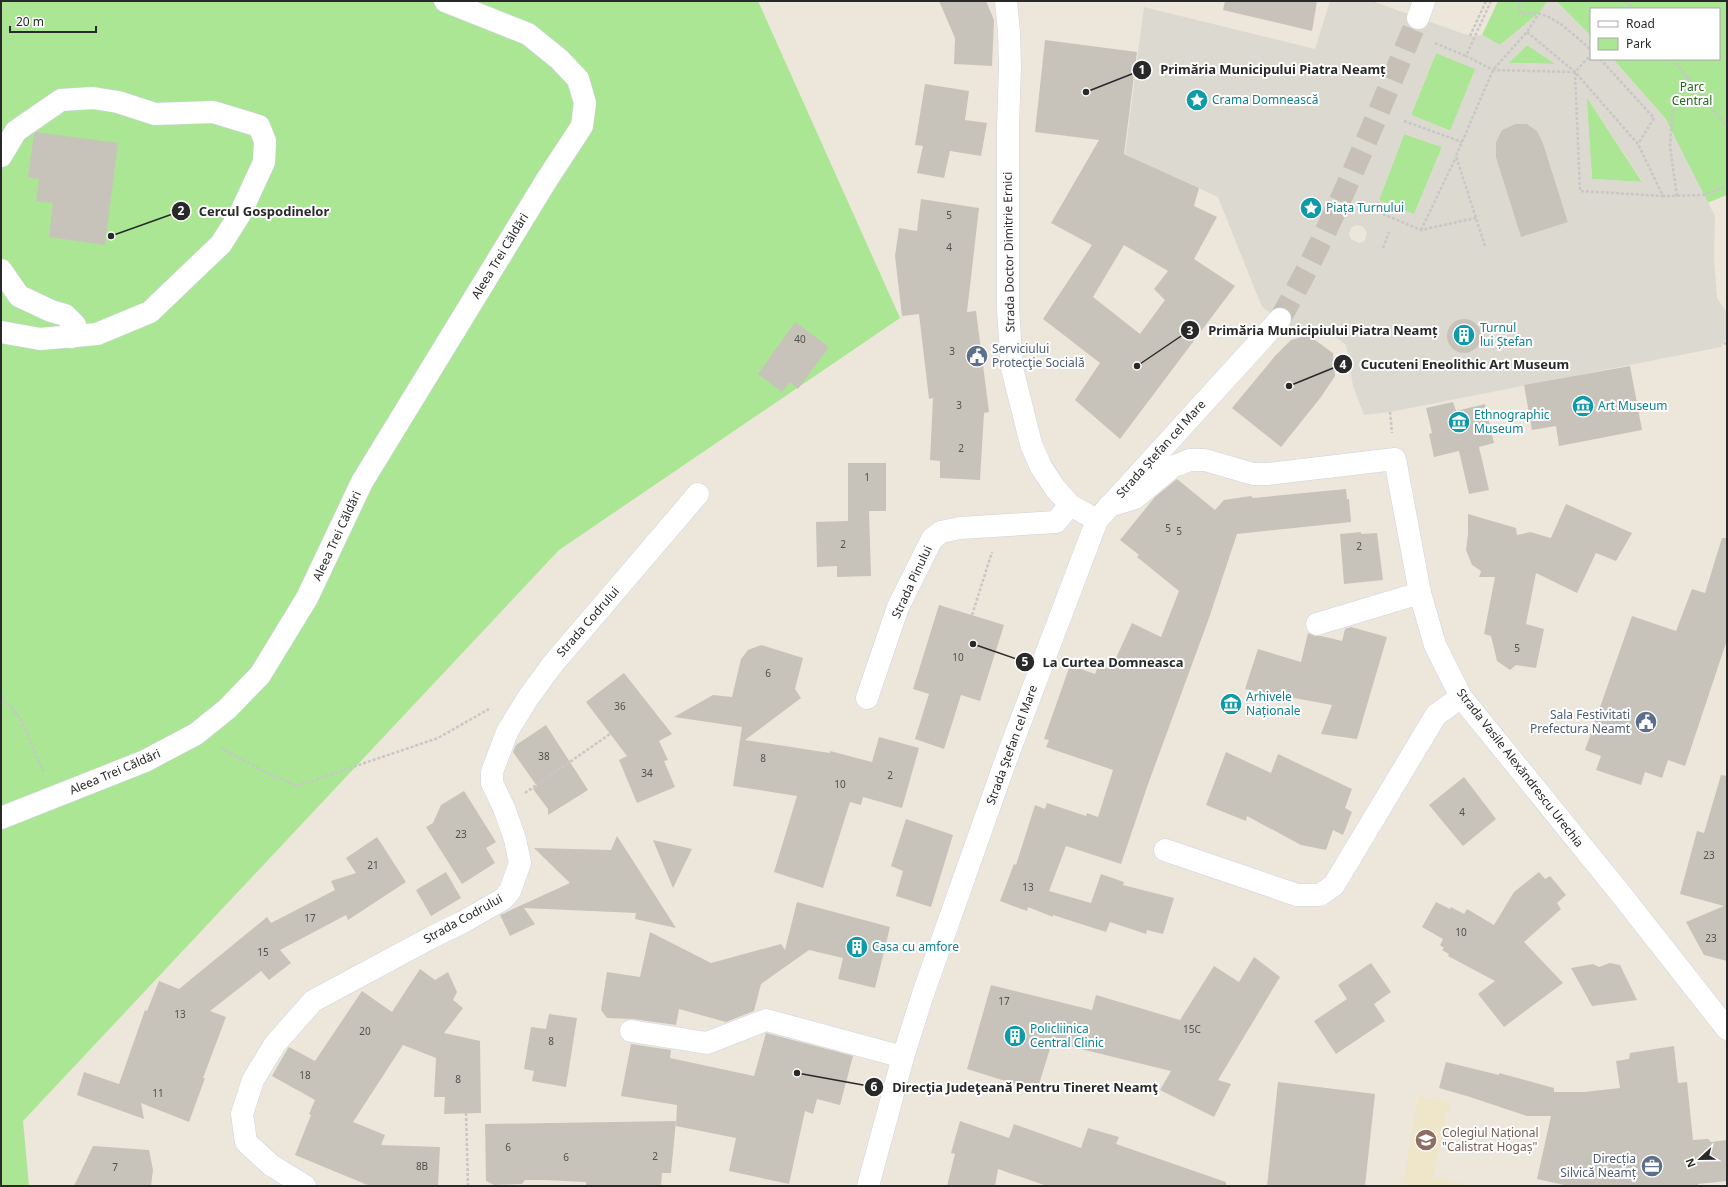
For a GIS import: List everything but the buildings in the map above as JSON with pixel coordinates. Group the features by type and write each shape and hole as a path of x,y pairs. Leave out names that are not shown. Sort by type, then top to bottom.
{"street":[{"name":"Aleea Trei Căldări","path":"1,818 145,761 196,734 227,709 260,676 307,598 362,482 546,181 573,142 582,126 585,103 578,79 559,59 528,34 445,1"},
{"name":"Strada Doctor Dimitrie Ernici","path":"1006,1 1010,32 1008,127 1008,309 1012,368 1031,444 1041,467 1055,488 1070,505 1103,513"},
{"path":"1,156 16,131 61,100 93,98 118,102 155,114 213,112 259,126 265,141 264,162 240,214 221,244 150,312 97,334 40,339 1,332"},
{"path":"1,270 19,296 51,311 65,315 75,325 75,336"},
{"name":"Strada Ștefan cel Mare","path":"868,1186 902,1057 923,994 1007,757 1103,513 1280,319"},
{"name":"Strada Vasile Alexăndrescu Urechia","path":"1103,513 1135,498 1172,467 1190,460 1205,460 1253,474 1268,474 1395,459 1420,592 1435,645 1460,697 1620,893 1727,1029"},
{"name":"Strada Codrului","path":"305,1186 271,1165 246,1142 242,1114 253,1080 275,1044 313,1000 463,922 503,899 510,891 520,863 515,838 504,808 492,783 492,772 507,732 528,698 552,665 698,494"},
{"name":"Strada Pinului","path":"867,698 898,607 932,539 941,532 960,528 1056,522 1070,505"},
{"path":"1317,624 1420,592"},
{"path":"1165,850 1297,895 1320,895 1334,885 1436,714 1460,697"},
{"path":"631,1031 708,1043 766,1020 902,1057"}],"path":[{"path":"1470,36 1486,1"},
{"path":"1466,56 1491,1"},
{"path":"1520,1 1518,6 1521,13 1529,15 1539,13 1560,24 1590,49"},
{"path":"1421,230 1456,156 1493,70 1527,32 1539,13"},
{"path":"1527,32 1575,72 1638,144 1663,196"},
{"path":"1435,43 1466,56 1493,70 1575,72"},
{"path":"1590,56 1575,72 1580,191 1678,196 1703,195 1727,186"},
{"path":"1601,60 1654,118 1638,144"},
{"path":"1674,60 1727,127"},
{"path":"1678,196 1670,147 1672,114 1687,76"},
{"path":"1404,121 1462,142"},
{"path":"1456,156 1485,246"},
{"path":"1369,208 1421,230 1476,218"},
{"path":"1383,248 1389,232"},
{"path":"972,615 1000,526"},
{"path":"1,696 21,719 54,798"},
{"path":"196,734 265,772 297,786 438,738 492,708"},
{"path":"504,808 610,734"},
{"path":"466,1113 468,1186"}],"shaded area":[{"name":"Piața Turnului","path":"1330,1 1372,1 1464,34 1475,36 1482,35 1500,45 1539,13 1548,1 1556,1 1590,35 1590,60 1614,60 1665,118 1715,216 1714,260 1717,298 1727,313 1727,337 1721,347 1390,412 1364,415 1353,386 1346,345 1320,325 1290,331 1280,319 1262,307 1218,197 1125,154 1144,7 1315,49","holes":["1527,45 1555,64 1509,63","1436,53 1475,69 1450,131 1411,115","1587,97 1642,182 1592,179","1515,124 1527,124 1537,131 1543,143 1568,221 1521,237 1496,159 1496,142 1502,130","1404,134 1442,147 1414,214 1379,200","1356,225 1362,226 1367,232 1365,241 1359,243 1351,239 1349,234 1351,228","1464,319 1474,323 1479,328 1481,337 1480,342 1473,351 1461,353 1450,345 1447,334 1452,325 1458,320"]},
{"name":"Colegiul Național \"Calistrat Hogaș\"","path":"1418,1096 1450,1102 1433,1177 1472,1186 1403,1186"}],"green space":[{"path":"1,1 758,1 900,318 559,550 23,1121 29,1186 1,1186"},
{"path":"1498,1 1548,1 1539,13 1500,45 1482,35"},
{"name":"Parc Central","path":"1556,1 1727,1 1727,195 1707,203 1665,118 1614,60 1720,60 1720,8 1590,8 1590,35"},
{"path":"1527,45 1556,64 1508,63"},
{"path":"1436,53 1476,69 1451,131 1411,115"},
{"path":"1586,96 1642,182 1592,179"},
{"path":"1404,134 1442,147 1414,214 1379,200"}],"tunnel":[{"path":"1280,319 1319,246 1354,170 1418,18"}],"place":[{"name":"Primăria Municipului Piatra Neamț","path":"1086,92"},
{"name":"Crama Domnească","path":"1197,100"},
{"name":"Piața Turnului","path":"1311,208"},
{"name":"Cercul Gospodinelor","path":"111,236"},
{"name":"Turnul lui Ștefan","path":"1464,335"},
{"name":"Serviciului Protecţie Socială","path":"977,356"},
{"name":"Primăria Municipiului Piatra Neamț","path":"1137,366"},
{"name":"Cucuteni Eneolithic Art Museum","path":"1289,386"},
{"name":"Art Museum","path":"1583,406"},
{"name":"Ethnographic Museum","path":"1459,422"},
{"name":"La Curtea Domneasca","path":"973,644"},
{"name":"Arhivele Naționale","path":"1231,704"},
{"name":"Sala Festivitati Prefectura Neamt","path":"1646,722"},
{"name":"Casa cu amfore","path":"857,947"},
{"name":"Policliinica Central Clinic","path":"1015,1036"},
{"name":"Direcţia Judeţeană Pentru Tineret Neamţ","path":"797,1073"},
{"name":"Colegiul Național \"Calistrat Hogaș\"","path":"1426,1140"},
{"name":"Direcția Silvică Neamț","path":"1652,1166"}]}
